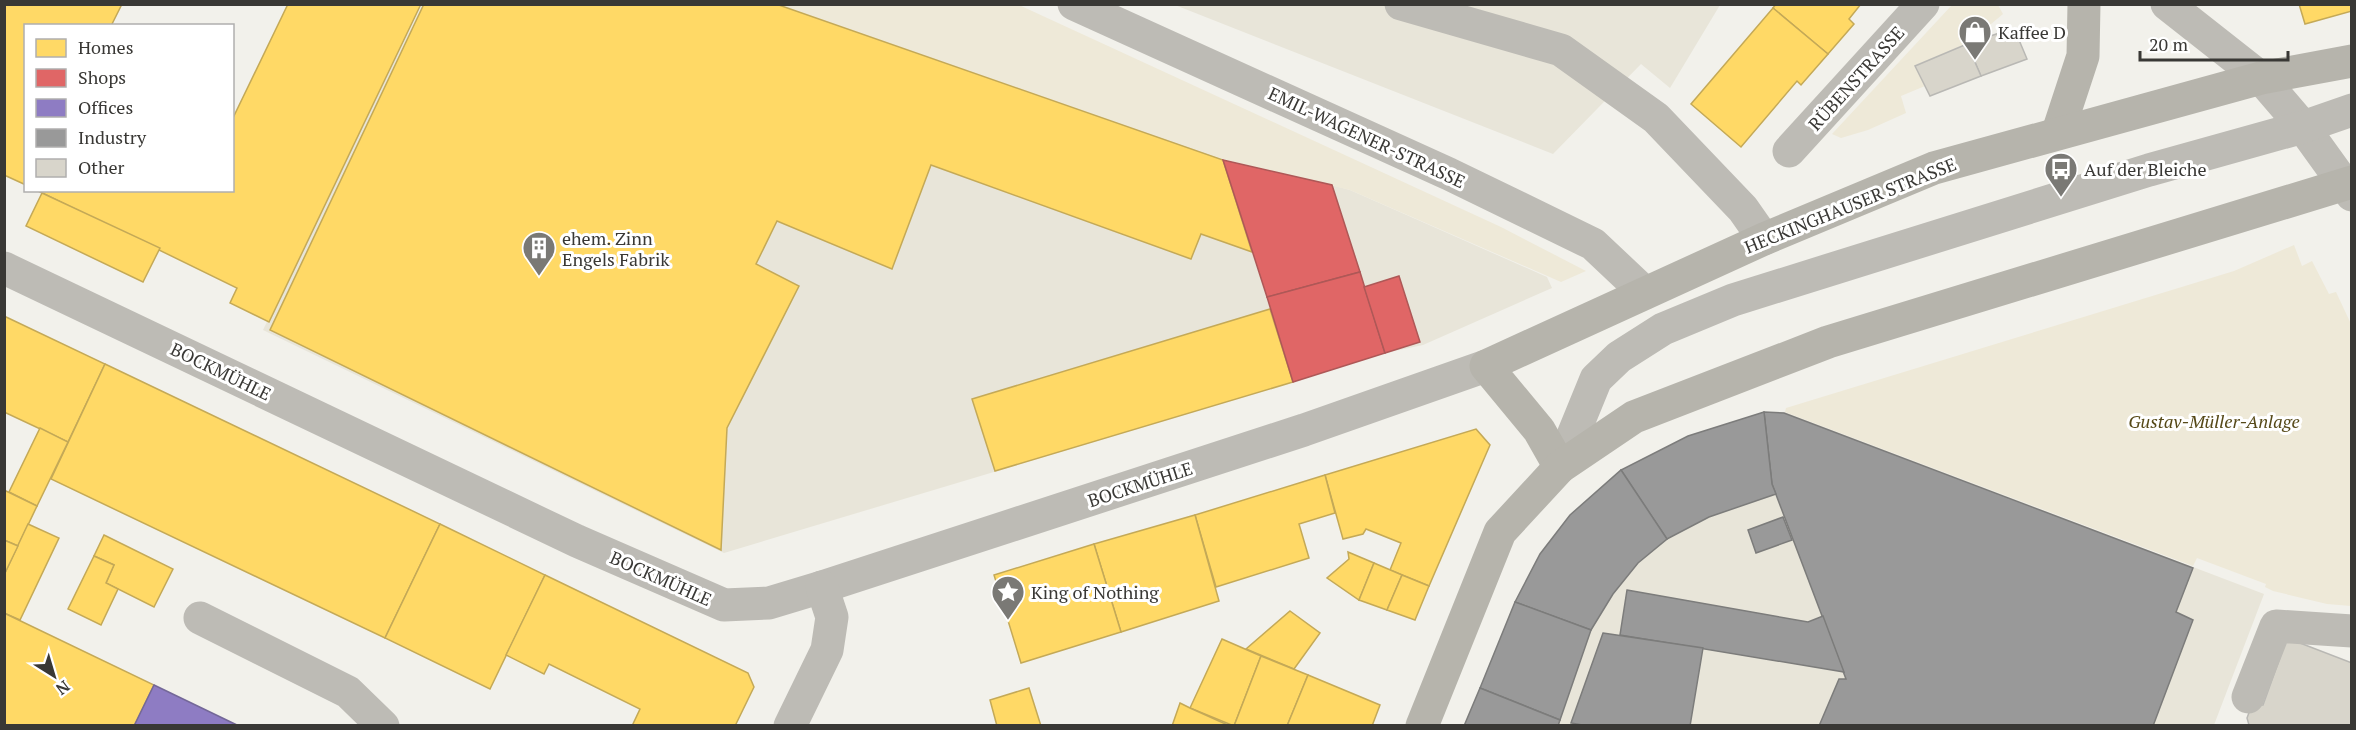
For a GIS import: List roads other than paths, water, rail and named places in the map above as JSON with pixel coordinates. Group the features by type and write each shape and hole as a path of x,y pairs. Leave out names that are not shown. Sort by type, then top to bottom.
{"main road":[{"path":"2058,132 2083,57 2084,4"},
{"name":"HECKINGHAUSER STRASSE","path":"1486,366 1764,239 1934,168 2058,132 2261,78 2352,61"},
{"path":"1422,726 1500,532 1560,466 1634,417 1828,342 2168,237 2350,187"},
{"path":"1486,366 1539,430 1560,466"}],"street":[{"name":"EMIL-WAGENER-STRASSE","path":"1074,4 1449,174 1593,244 1645,293"},
{"path":"1401,4 1561,50 1656,118 1743,209 1764,239"},
{"name":"RÜBENSTRASSE","path":"1789,151 1923,4"},
{"path":"2168,4 2261,78 2350,187"},
{"path":"1560,466 1596,379 1619,357 1663,328 1767,290 2149,170 2303,127 2352,110"},
{"name":"BOCKMÜHLE","path":"4,268 577,541 724,605 769,603 822,587 1293,434 1486,366"},
{"path":"790,726 827,650 832,617 822,587"},
{"path":"200,618 348,692 383,726"},
{"path":"2248,697 2276,626 2352,631"}],"place":[{"name":"Kaffee D","path":"1975,61"},
{"name":"Auf der Bleiche","path":"2061,198"},
{"name":"ehem. Zinn Engels Fabrik","path":"539,277"},
{"name":"King of Nothing","path":"1008,621"}],"park label":[{"name":"Gustav-Müller-Anlage","path":"2214,421"}]}
